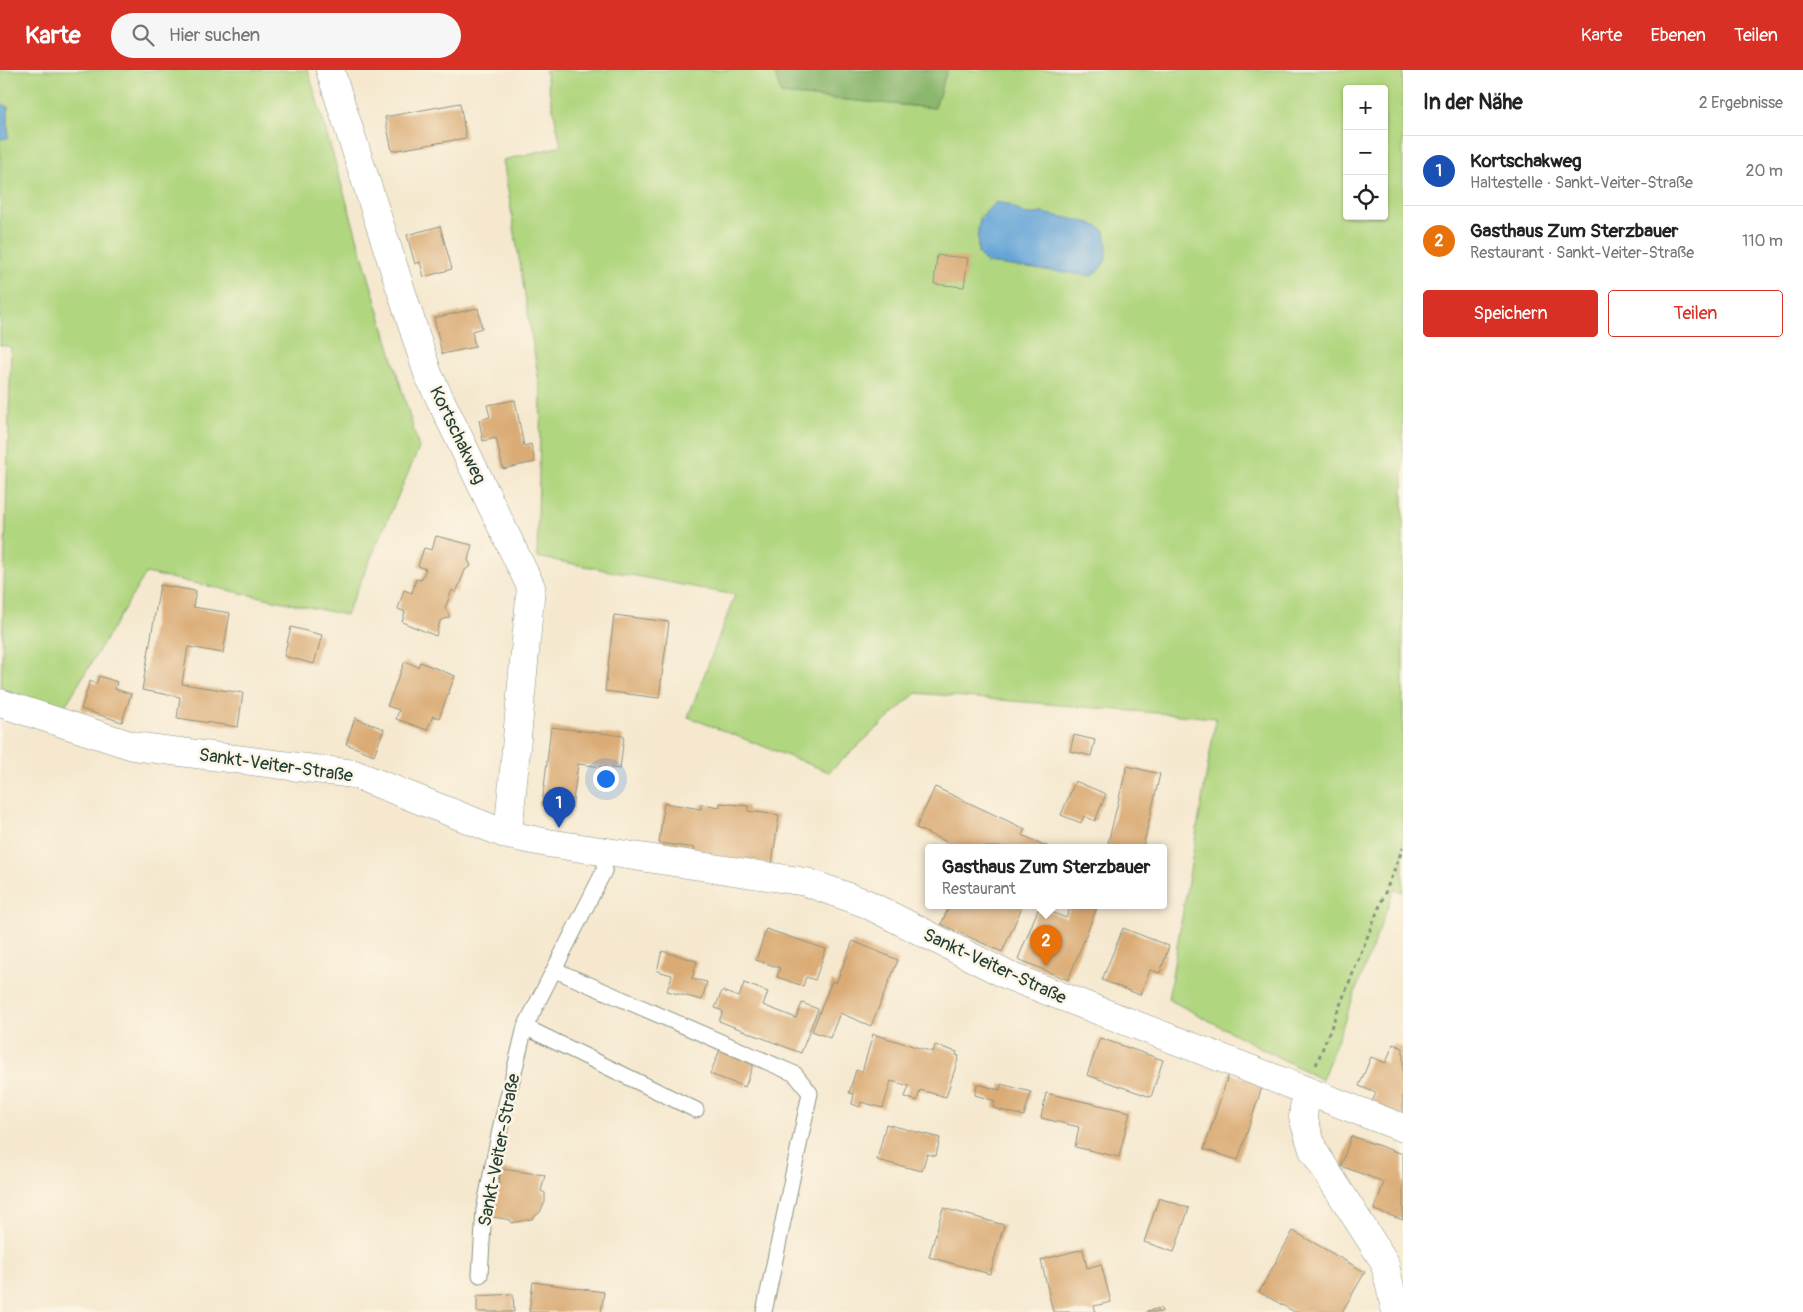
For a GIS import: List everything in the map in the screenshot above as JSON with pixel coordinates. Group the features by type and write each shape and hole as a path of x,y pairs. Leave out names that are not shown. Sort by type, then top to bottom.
{"street":[{"name":"Kortschakweg","path":"330,70 428,374 532,587 508,835"},
{"name":"Sankt-Veiter-Straße","path":"0,703 133,746 354,774 508,835 548,843 607,850 806,882 865,903 1009,976 1403,1128"},
{"path":"1306,1091 1303,1117 1314,1150 1384,1261 1396,1312"}],"lane":[{"name":"Sankt-Veiter-Straße","path":"480,1275 484,1210 501,1125 525,1027 604,871 607,850"},
{"path":"555,970 795,1074 810,1093 764,1312"},
{"path":"525,1027 696,1110"}],"path":[{"path":"1306,1091 1403,848"}],"green space":[{"path":"0,70 308,70 419,448 346,615 146,573 62,711 1,690 11,347 0,345 0,139 8,137 8,107 0,103"},
{"path":"545,70 774,70 781,94 934,108 947,70 1403,70 1403,892 1394,890 1322,1080 1168,999 1216,718 916,693 829,772 688,717 735,595 537,557 541,394 503,160 561,146","holes":["1008,204 1026,215 1043,213 978,254 980,216"]},
{"path":"774,70 947,70 935,108 781,94"}],"water":[{"path":"0,103 8,107 8,138 0,139"},
{"path":"996,202 1008,204 1026,215 1043,213 1091,223 1105,231 1107,251 1105,261 1092,276 987,263 978,254 978,231 984,214"}],"building":[{"path":"460,103 466,138 392,151 385,117"},
{"path":"440,226 452,269 424,277 420,262 415,264 407,235"},
{"path":"937,255 968,258 964,287 934,284"},
{"path":"478,308 482,328 472,331 475,347 442,354 434,318"},
{"path":"515,400 524,446 531,444 535,462 503,469 496,438 483,441 479,420 490,417 487,405"},
{"path":"436,536 472,545 468,560 471,566 465,570 456,593 452,590 445,608 450,617 440,621 436,636 402,622 405,612 398,609 404,590 412,593 416,579 421,580 426,569 418,566 424,548 432,550"},
{"path":"160,585 196,591 193,607 230,613 223,653 188,647 182,684 243,693 238,727 177,718 180,697 142,690"},
{"path":"614,615 669,622 659,698 605,691"},
{"path":"291,627 322,635 314,664 284,656"},
{"path":"405,661 418,667 420,662 455,676 439,718 433,716 427,730 396,719 399,710 387,706"},
{"path":"99,676 117,682 115,689 131,694 122,722 81,709 90,681 96,684"},
{"path":"355,718 384,729 374,755 346,744"},
{"path":"551,727 624,736 620,769 578,764 572,808 542,805"},
{"path":"1074,735 1095,740 1091,756 1070,751"},
{"path":"1127,766 1160,774 1144,844 1108,844"},
{"path":"1075,781 1106,794 1095,821 1084,816 1081,823 1061,815"},
{"path":"935,787 1025,829 1022,835 1042,844 951,844 916,828"},
{"path":"664,803 701,809 701,804 720,807 720,803 748,806 748,811 779,815 772,864 694,853 695,848 659,843"},
{"path":"948,909 1021,909 1002,952 941,924"},
{"path":"1038,909 1044,909 1066,918 1069,909 1096,909 1068,980 1018,959"},
{"path":"1123,928 1169,946 1160,973 1150,970 1140,995 1102,980"},
{"path":"766,929 826,949 815,980 806,977 803,986 777,977 780,968 756,960"},
{"path":"853,941 898,960 871,1026 840,1013 830,1038 812,1031 832,981 836,983"},
{"path":"662,951 697,961 692,979 707,982 702,1000 667,991 672,975 657,971"},
{"path":"744,983 768,992 763,1005 796,1018 802,1003 818,1009 801,1053 719,1021 723,1011 715,1008 722,991 739,997"},
{"path":"873,1034 933,1052 935,1045 957,1052 956,1055 959,1056 946,1097 920,1090 917,1101 905,1097 909,1086 891,1081 883,1108 861,1102 860,1107 852,1104 854,1094 849,1093 856,1070 862,1072"},
{"path":"1100,1038 1163,1060 1151,1097 1087,1075"},
{"path":"1393,1044 1403,1048 1403,1117 1371,1104 1376,1093 1359,1086 1371,1057 1386,1063"},
{"path":"721,1047 755,1060 745,1087 710,1074"},
{"path":"1229,1073 1263,1084 1238,1160 1204,1149"},
{"path":"977,1084 1000,1090 1001,1084 1031,1092 1024,1116 993,1108 995,1101 975,1095"},
{"path":"1046,1093 1130,1112 1119,1157 1075,1147 1079,1127 1041,1118"},
{"path":"886,1124 940,1138 936,1156 927,1154 922,1171 877,1160"},
{"path":"1351,1136 1403,1154 1403,1220 1374,1210 1384,1182 1341,1166"},
{"path":"501,1169 545,1175 541,1191 545,1193 545,1202 540,1212 532,1219 511,1223 511,1220 493,1217"},
{"path":"1159,1198 1189,1208 1174,1252 1144,1242"},
{"path":"943,1208 1004,1225 990,1274 929,1257"},
{"path":"1293,1231 1365,1272 1342,1312 1295,1312 1259,1292"},
{"path":"1083,1249 1087,1268 1101,1264 1111,1302 1094,1306 1096,1312 1053,1312 1041,1260"},
{"path":"533,1282 604,1292 601,1312 529,1312"},
{"path":"513,1294 514,1312 477,1312 477,1296"},
{"path":"1161,1308 1162,1312 1147,1312 1147,1311"}],"place":[{"name":"Kortschakweg","path":"559,828"},
{"name":"Gasthaus Zum Sterzbauer","path":"1046,966"}]}
